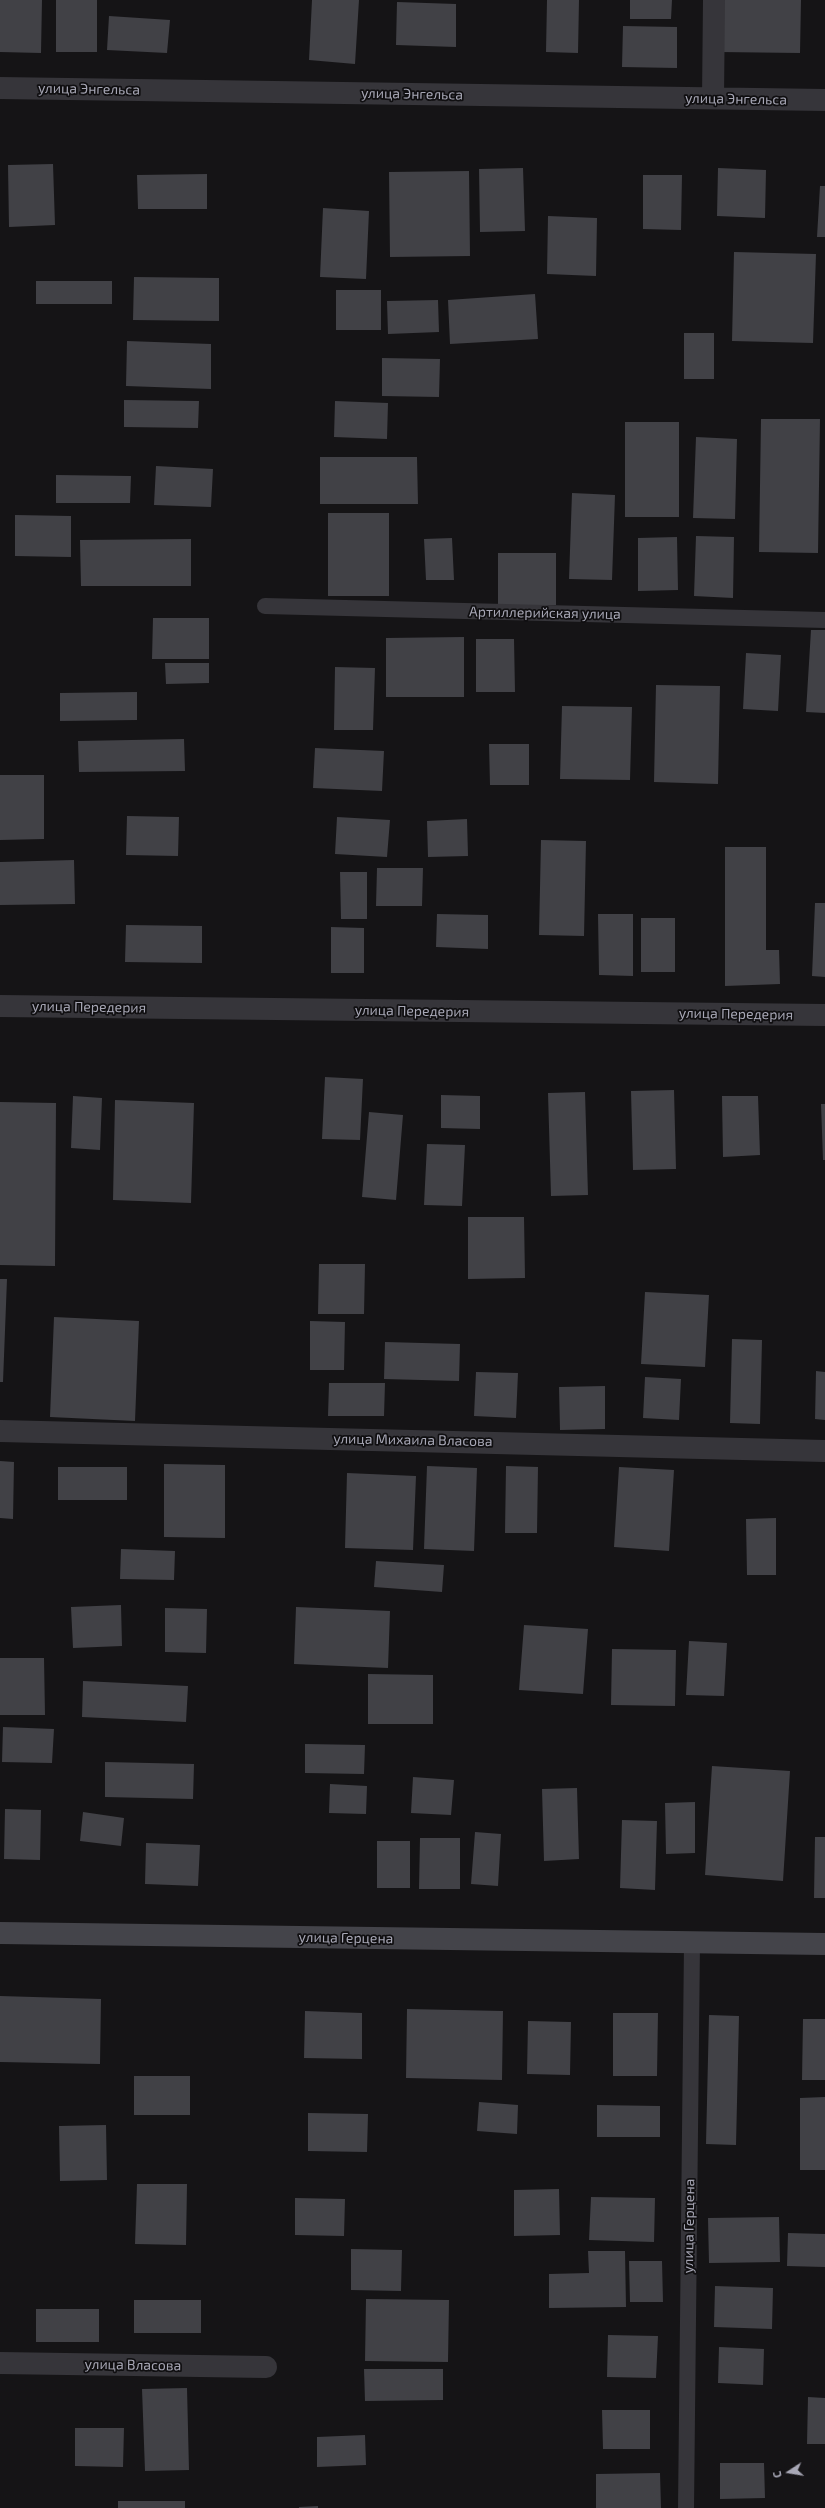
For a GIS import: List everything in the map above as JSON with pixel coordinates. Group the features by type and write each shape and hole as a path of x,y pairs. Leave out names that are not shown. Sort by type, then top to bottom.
{"street":[{"path":"713,98 714,0"},
{"name":"улица Энгельса","path":"0,88 825,100"},
{"name":"улица Передерия","path":"0,1006 825,1015"},
{"name":"улица Михаила Власова","path":"0,1431 825,1450"},
{"name":"улица Герцена","path":"0,1933 825,1944"},
{"name":"улица Власова","path":"0,2363 266,2367"}],"lane":[{"name":"Артиллерийская улица","path":"265,606 825,620"},
{"name":"улица Герцена","path":"686,2508 692,1943"}],"building":[{"path":"0,0 42,0 41,53 0,52"},
{"path":"56,0 97,0 97,52 56,52"},
{"path":"312,0 359,0 355,64 309,60"},
{"path":"547,0 579,0 578,53 546,52"},
{"path":"630,0 672,0 671,19 630,19"},
{"path":"720,0 801,0 800,53 719,52"},
{"path":"397,2 456,4 456,47 396,45"},
{"path":"109,16 170,20 167,53 107,50"},
{"path":"623,26 677,27 677,68 622,67"},
{"path":"53,164 55,225 9,227 8,165"},
{"path":"523,168 525,231 480,232 479,169"},
{"path":"718,168 766,170 765,218 717,216"},
{"path":"469,171 470,256 390,257 389,172"},
{"path":"207,174 207,209 138,209 137,175"},
{"path":"643,175 682,175 681,230 643,229"},
{"path":"820,186 825,186 825,237 817,237"},
{"path":"323,208 369,211 366,279 320,277"},
{"path":"548,216 597,218 596,276 547,274"},
{"path":"734,252 816,254 813,343 732,341"},
{"path":"134,277 219,278 219,321 133,320"},
{"path":"36,281 112,281 112,304 36,304"},
{"path":"336,290 381,290 381,330 336,330"},
{"path":"535,294 538,339 450,344 448,300"},
{"path":"438,300 439,332 388,334 387,301"},
{"path":"684,333 714,333 714,379 684,379"},
{"path":"127,341 211,344 211,389 126,386"},
{"path":"382,358 440,359 439,397 382,396"},
{"path":"124,400 199,401 198,428 124,427"},
{"path":"335,401 388,403 387,439 334,437"},
{"path":"761,419 820,419 818,553 759,552"},
{"path":"625,422 679,422 679,517 625,517"},
{"path":"696,437 737,439 735,519 693,518"},
{"path":"320,457 417,457 418,504 320,504"},
{"path":"156,466 213,469 211,507 154,505"},
{"path":"56,475 131,476 130,503 56,503"},
{"path":"572,493 615,495 612,580 569,579"},
{"path":"328,513 389,513 389,596 328,596"},
{"path":"15,515 71,516 71,557 15,556"},
{"path":"696,536 734,537 733,598 694,596"},
{"path":"677,537 678,590 638,591 638,538"},
{"path":"452,538 454,580 426,580 424,539"},
{"path":"191,539 191,586 81,586 80,540"},
{"path":"498,553 556,553 556,605 498,605"},
{"path":"153,618 209,618 209,659 152,659"},
{"path":"811,630 825,630 825,713 806,712"},
{"path":"464,637 464,697 386,697 386,638"},
{"path":"476,639 514,639 515,692 476,692"},
{"path":"746,653 781,655 778,711 743,709"},
{"path":"165,663 209,663 209,683 166,684"},
{"path":"335,667 375,668 373,730 334,730"},
{"path":"656,685 720,686 718,784 654,782"},
{"path":"137,692 137,720 60,721 60,693"},
{"path":"562,706 632,707 630,780 560,779"},
{"path":"184,739 185,771 79,772 78,741"},
{"path":"489,744 529,744 529,785 490,785"},
{"path":"315,748 384,751 382,791 313,788"},
{"path":"0,775 44,775 44,839 0,840"},
{"path":"127,816 179,817 178,856 126,855"},
{"path":"337,817 390,820 387,857 335,854"},
{"path":"467,819 468,856 428,857 427,821"},
{"path":"541,840 586,841 584,936 539,935"},
{"path":"725,847 766,847 766,950 779,950 780,984 725,986"},
{"path":"74,860 75,904 0,905 0,862"},
{"path":"377,868 423,868 422,906 376,906"},
{"path":"340,872 367,872 367,919 341,919"},
{"path":"815,903 825,903 825,977 812,976"},
{"path":"437,914 488,915 488,949 436,947"},
{"path":"598,914 633,914 633,976 599,975"},
{"path":"641,918 675,918 675,972 641,972"},
{"path":"126,925 202,926 202,963 125,962"},
{"path":"331,927 364,928 364,973 331,973"},
{"path":"325,1077 363,1079 360,1140 322,1139"},
{"path":"674,1090 676,1169 633,1170 631,1091"},
{"path":"585,1092 588,1195 551,1196 548,1093"},
{"path":"441,1095 480,1096 480,1129 441,1128"},
{"path":"73,1096 102,1098 100,1150 71,1148"},
{"path":"722,1096 758,1096 760,1155 723,1157"},
{"path":"115,1100 194,1103 191,1203 113,1200"},
{"path":"0,1102 56,1103 55,1266 0,1265"},
{"path":"821,1104 825,1104 825,1160 823,1160"},
{"path":"369,1112 403,1115 396,1200 362,1197"},
{"path":"427,1144 465,1145 462,1206 424,1205"},
{"path":"468,1217 524,1217 525,1278 468,1279"},
{"path":"319,1264 365,1264 364,1314 318,1314"},
{"path":"0,1279 7,1279 3,1382 0,1382"},
{"path":"645,1292 709,1295 705,1367 641,1364"},
{"path":"54,1317 139,1321 135,1421 50,1417"},
{"path":"310,1321 345,1322 344,1370 310,1370"},
{"path":"732,1339 762,1340 760,1424 730,1423"},
{"path":"385,1342 460,1344 459,1381 384,1379"},
{"path":"816,1371 825,1372 825,1420 815,1419"},
{"path":"476,1372 518,1373 516,1418 474,1416"},
{"path":"645,1377 681,1379 679,1420 643,1418"},
{"path":"329,1383 385,1383 384,1416 328,1416"},
{"path":"605,1386 605,1429 560,1430 559,1387"},
{"path":"0,1461 14,1462 13,1519 0,1518"},
{"path":"164,1464 225,1465 225,1538 164,1537"},
{"path":"427,1466 477,1468 474,1551 424,1549"},
{"path":"506,1466 538,1467 537,1533 505,1533"},
{"path":"58,1467 127,1467 127,1500 58,1500"},
{"path":"619,1467 674,1470 669,1551 614,1547"},
{"path":"347,1473 416,1476 413,1550 345,1548"},
{"path":"776,1518 776,1575 747,1575 746,1519"},
{"path":"121,1549 175,1551 174,1580 120,1579"},
{"path":"376,1561 444,1565 442,1592 374,1587"},
{"path":"121,1605 122,1646 73,1648 71,1607"},
{"path":"296,1607 390,1611 388,1668 294,1664"},
{"path":"165,1608 207,1609 206,1653 165,1652"},
{"path":"524,1625 588,1629 583,1694 519,1690"},
{"path":"689,1641 727,1643 724,1696 686,1695"},
{"path":"612,1649 676,1650 675,1706 611,1705"},
{"path":"0,1658 44,1658 45,1715 0,1715"},
{"path":"368,1674 433,1675 433,1724 368,1724"},
{"path":"83,1681 188,1686 186,1722 82,1717"},
{"path":"3,1727 54,1729 52,1763 2,1762"},
{"path":"305,1744 365,1745 364,1774 305,1773"},
{"path":"105,1762 194,1764 193,1799 105,1797"},
{"path":"712,1766 790,1771 783,1881 705,1875"},
{"path":"413,1777 454,1780 451,1815 411,1813"},
{"path":"330,1784 367,1786 366,1814 329,1813"},
{"path":"577,1788 579,1859 544,1861 542,1789"},
{"path":"695,1802 695,1853 666,1854 665,1803"},
{"path":"5,1809 41,1810 40,1860 4,1859"},
{"path":"83,1812 124,1818 121,1846 80,1841"},
{"path":"622,1820 657,1821 655,1890 620,1888"},
{"path":"475,1832 501,1834 498,1886 471,1884"},
{"path":"815,1837 825,1837 825,1898 814,1898"},
{"path":"420,1838 460,1838 460,1889 419,1889"},
{"path":"377,1841 410,1841 410,1888 377,1888"},
{"path":"146,1843 200,1845 198,1886 145,1884"},
{"path":"0,1996 101,1999 100,2064 0,2062"},
{"path":"407,2009 503,2011 502,2080 406,2078"},
{"path":"305,2011 362,2013 362,2059 304,2058"},
{"path":"613,2013 658,2013 657,2076 613,2076"},
{"path":"709,2015 739,2016 736,2145 706,2144"},
{"path":"803,2019 825,2019 825,2080 802,2080"},
{"path":"528,2021 571,2022 570,2075 527,2074"},
{"path":"134,2076 190,2076 190,2115 134,2115"},
{"path":"825,2097 825,2170 800,2170 800,2098"},
{"path":"479,2102 518,2105 517,2134 477,2131"},
{"path":"597,2105 660,2106 660,2137 597,2137"},
{"path":"308,2113 368,2114 367,2152 308,2151"},
{"path":"106,2125 107,2180 60,2181 59,2126"},
{"path":"137,2184 187,2184 186,2245 135,2244"},
{"path":"559,2189 560,2235 514,2236 514,2190"},
{"path":"591,2197 655,2198 654,2242 589,2240"},
{"path":"295,2198 345,2199 344,2236 295,2235"},
{"path":"779,2217 780,2262 709,2263 708,2218"},
{"path":"788,2233 825,2234 825,2267 787,2266"},
{"path":"351,2249 402,2250 401,2291 351,2290"},
{"path":"588,2251 625,2251 626,2307 549,2308 549,2274 589,2273"},
{"path":"629,2261 662,2261 663,2302 630,2302"},
{"path":"715,2286 773,2288 772,2329 714,2327"},
{"path":"366,2299 449,2300 448,2362 365,2361"},
{"path":"134,2300 201,2300 201,2333 134,2333"},
{"path":"36,2309 99,2309 99,2342 36,2342"},
{"path":"608,2335 658,2336 656,2378 607,2377"},
{"path":"719,2347 764,2349 763,2385 718,2383"},
{"path":"364,2369 443,2369 443,2400 365,2401"},
{"path":"187,2388 189,2470 145,2471 142,2389"},
{"path":"808,2397 825,2398 825,2444 807,2444"},
{"path":"602,2410 650,2410 650,2449 603,2449"},
{"path":"75,2428 124,2428 123,2467 75,2466"},
{"path":"365,2435 366,2465 317,2467 317,2437"},
{"path":"720,2463 764,2463 765,2498 720,2499"},
{"path":"660,2473 661,2508 596,2508 596,2474"},
{"path":"118,2501 185,2501 185,2508 118,2508"},
{"path":"318,2506 318,2508 299,2508 299,2507"}]}
